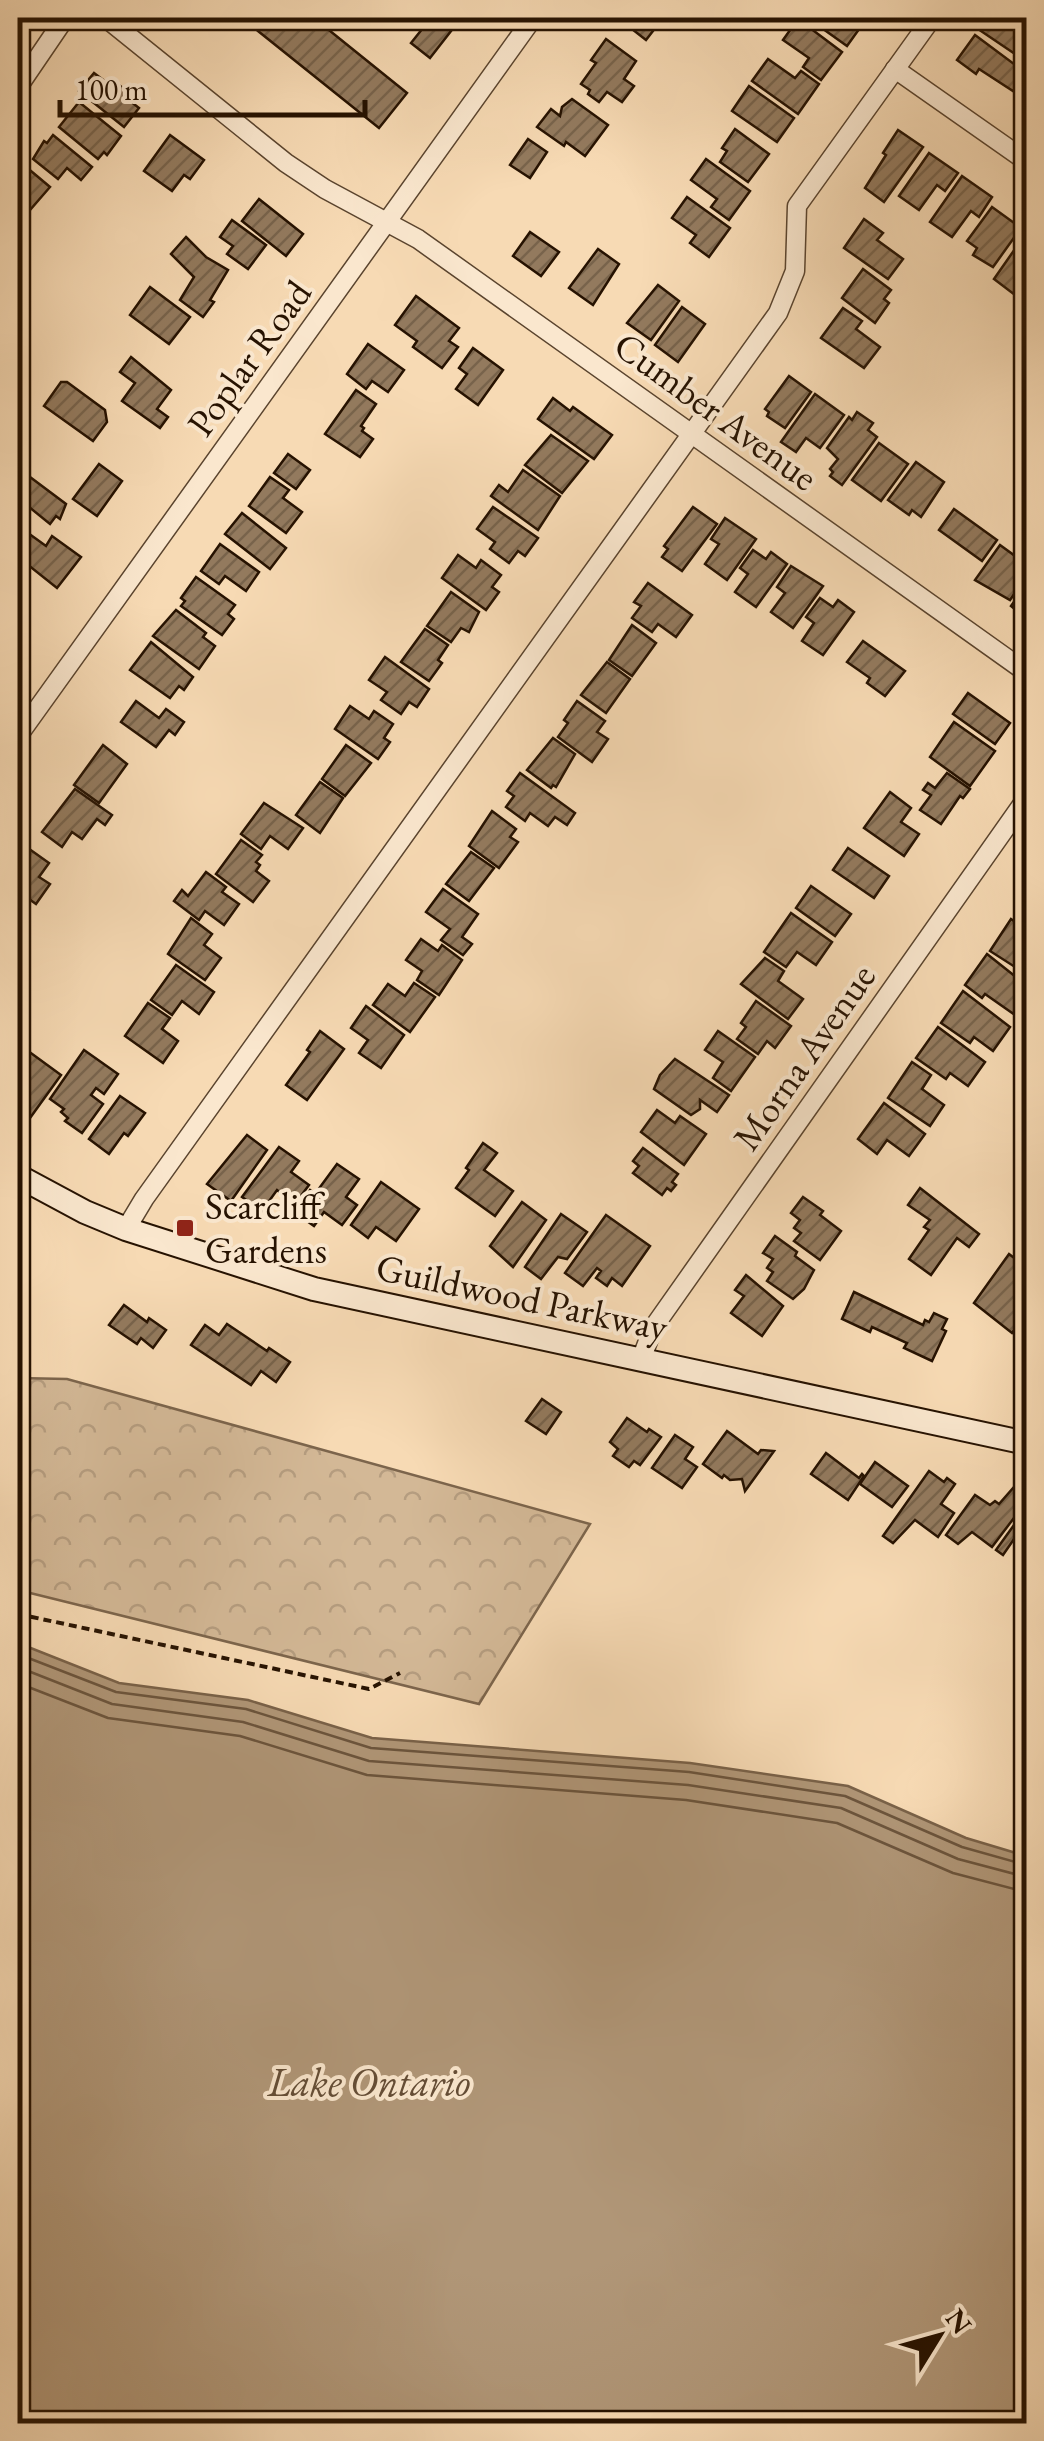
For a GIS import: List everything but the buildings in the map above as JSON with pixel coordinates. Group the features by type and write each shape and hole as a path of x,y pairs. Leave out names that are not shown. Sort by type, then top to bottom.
{"street":[{"path":"18,88 65,18"},
{"name":"Cumber Avenue","path":"106,18 286,163 387,220 461,269 1026,672"},
{"name":"Poplar Road","path":"18,736 534,18"},
{"path":"126,1229 778,313 790,290 797,243 797,206 932,18"},
{"path":"895,69 1026,157"},
{"name":"Morna Avenue","path":"642,1357 653,1328 1026,799"},
{"name":"Guildwood Parkway","path":"18,1176 126,1229 314,1288 1026,1443"}],"path":[{"path":"18,1614 368,1690 400,1673"}],"green space":[{"path":"18,1378 67,1379 590,1524 479,1704 18,1590"}],"water":[{"name":"Lake Ontario","path":"18,1643 119,1683 248,1700 372,1738 690,1763 848,1786 966,1838 1026,1856 1026,2423 18,2423"}],"place":[{"name":"Scarcliff Gardens","path":"185,1228"}]}
